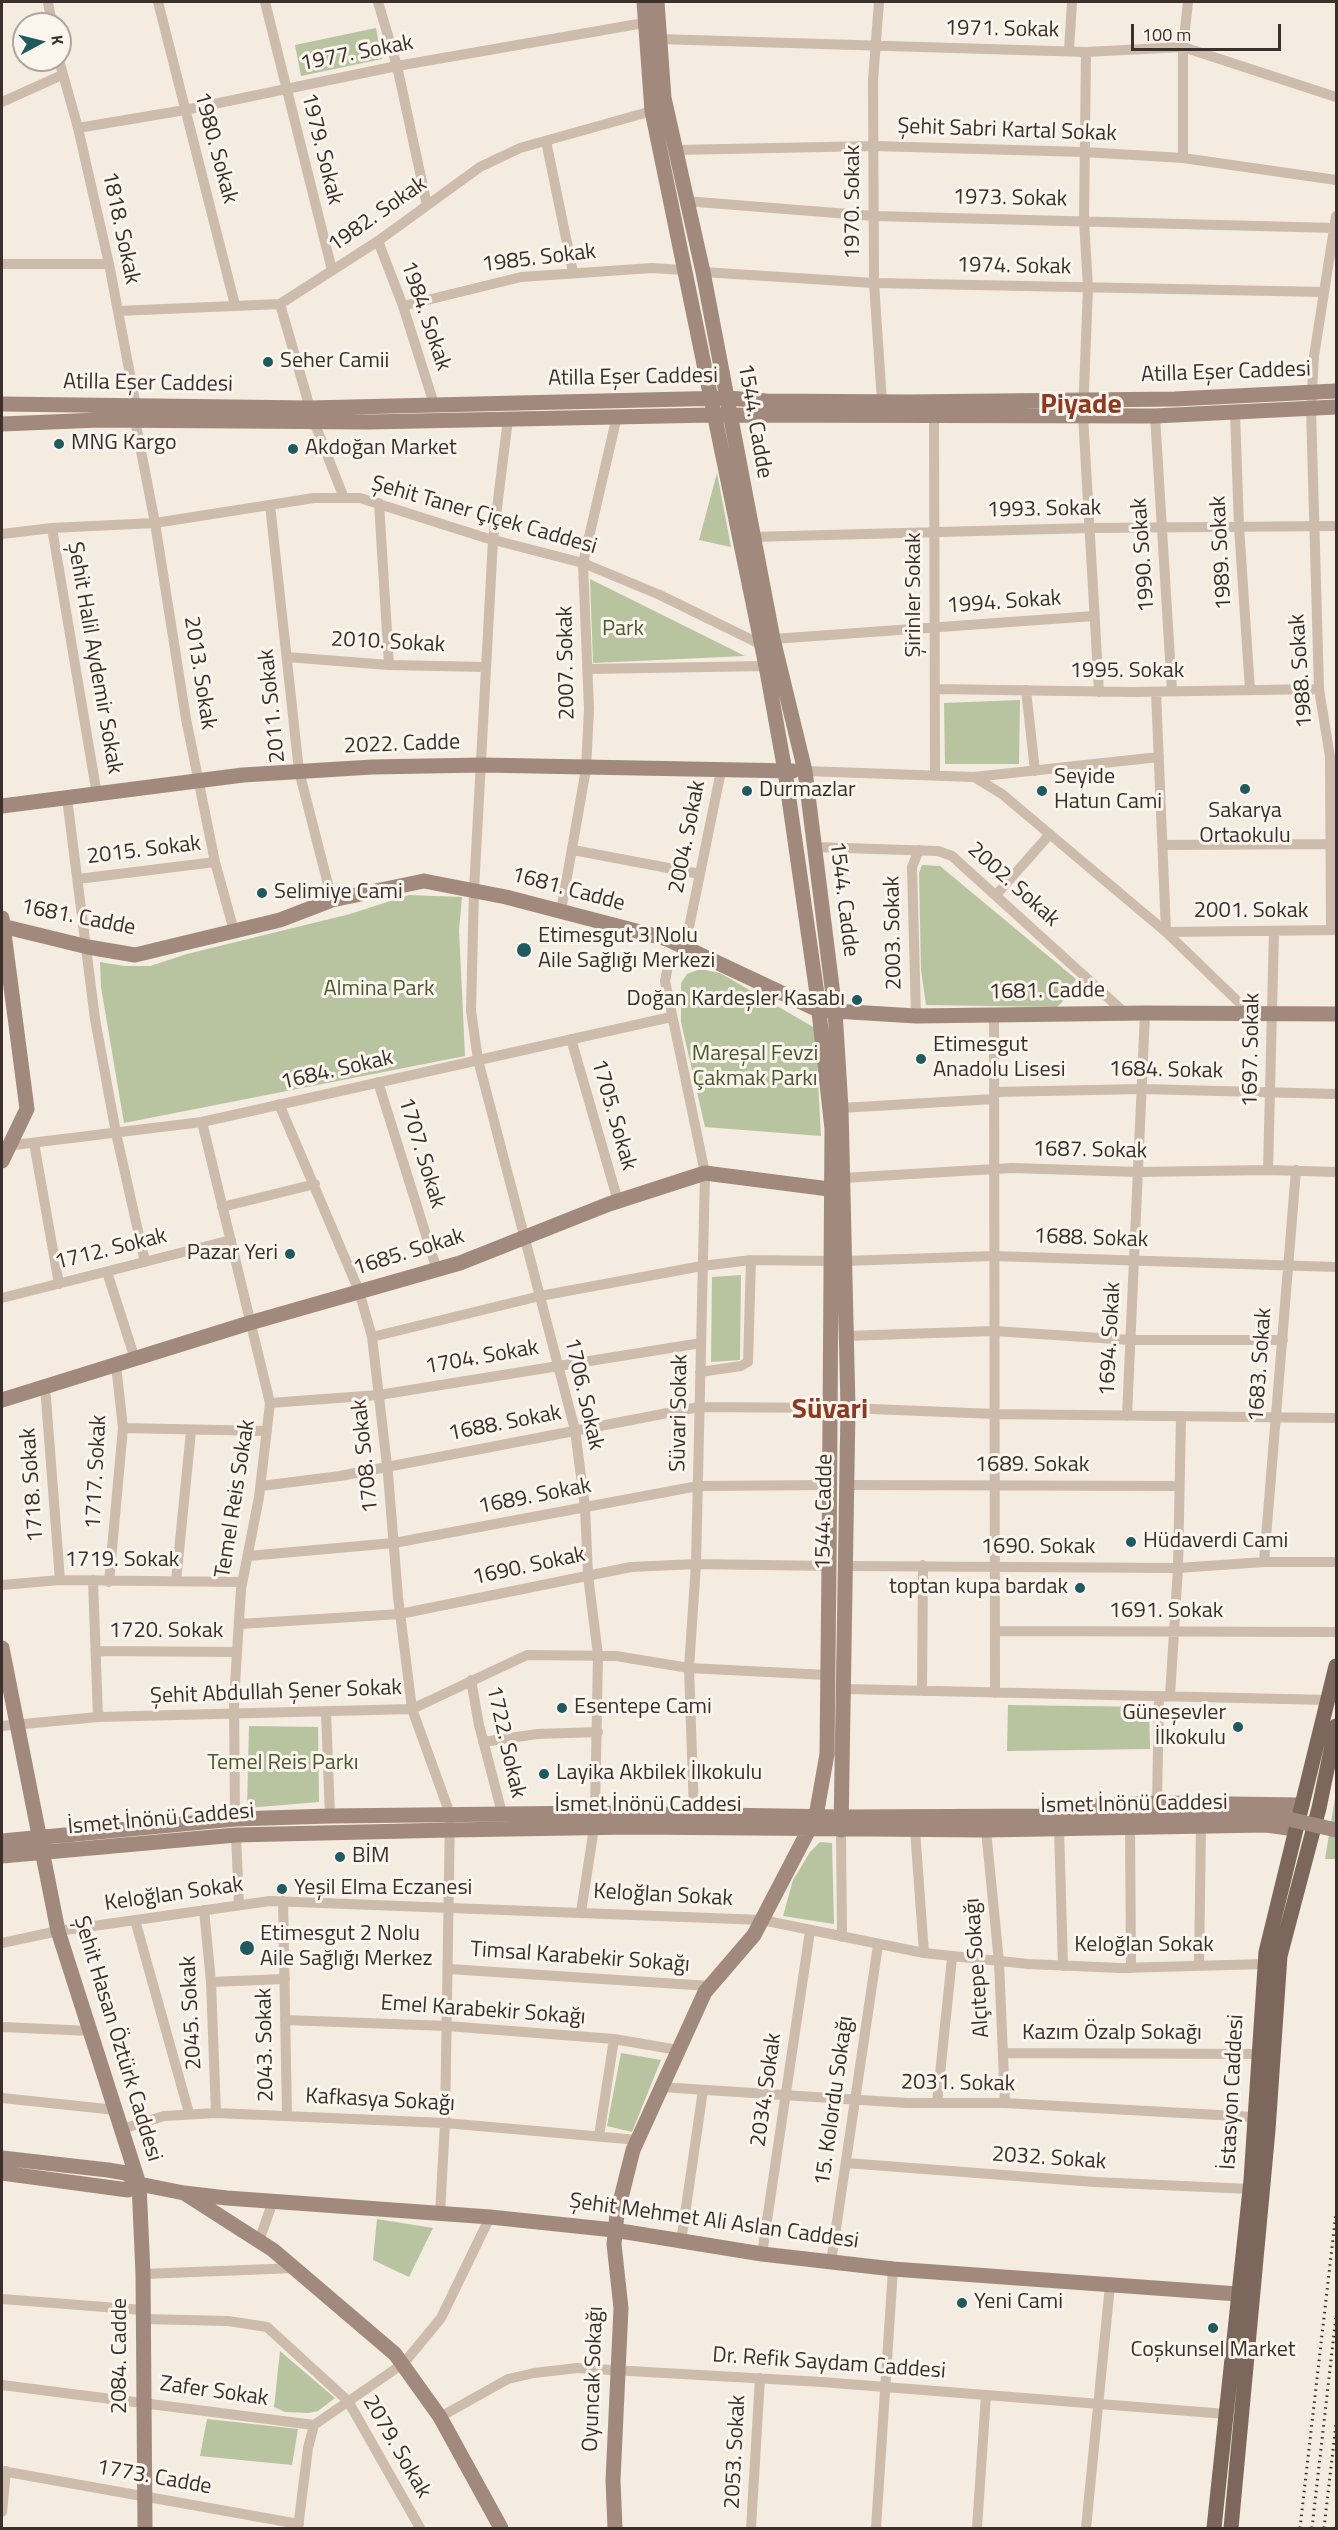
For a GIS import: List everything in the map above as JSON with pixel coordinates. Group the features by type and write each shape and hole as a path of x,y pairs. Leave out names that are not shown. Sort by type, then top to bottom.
{"main road":[{"name":"1544. Cadde","path":"614,2230 638,2140 678,2050 710,1986 754,1935 812,1823 827,1754 829,1408 836,1261 843,1178 842,1108 835,1011 813,848 806,771 768,642 713,415 652,111 644,2"},
{"name":"1544. Cadde","path":"657,2 664,98 685,201 703,272 752,537 768,642 766,666 785,771 818,1010 831,1129 829,1190 845,1336 848,1408 841,1824"},
{"name":"Atilla Eşer Caddesi","path":"2,404 135,413 508,419 713,415 934,416 1336,391"},
{"name":"Atilla Eşer Caddesi","path":"312,415 434,404 727,398 1084,407 1155,416 1336,407"},
{"name":"Atilla Eşer Caddesi","path":"2,424 135,413"},
{"name":"2022. Cadde","path":"2,806 199,783 243,775 372,767 482,765 586,769 806,771"},
{"name":"1681. Cadde","path":"2,923 88,947 135,955 280,920 332,900 424,881 474,890 667,939 818,1010 916,1016 1125,1013 1336,1014"},
{"path":"2,923 27,1109 5,1146 2,1161"},
{"name":"1685. Sokak","path":"2,1400 251,1323 436,1270 618,1201 705,1173 829,1190"},
{"name":"Şehit Hasan Öztürk Caddesi","path":"2,1647 9,1725 41,1845 58,1931 139,2184 184,2193 259,2241 298,2268 404,2363 440,2417 501,2529"},
{"name":"İstasyon Caddesi","path":"1214,2529 1250,2189 1264,1964 1336,1666"},
{"name":"İstasyon Caddesi","path":"1231,2529 1266,2152 1280,1956 1319,1808 1336,1726"},
{"name":"İsmet İnönü Caddesi","path":"1000,1816 1032,1809 1156,1803 1302,1805"},
{"path":"1302,1805 1319,1808"},
{"name":"İsmet İnönü Caddesi","path":"2,1856 41,1845 235,1819 502,1813 595,1821 812,1823"},
{"name":"İsmet İnönü Caddesi","path":"2,1841 41,1845 236,1835 450,1830 694,1813 812,1823"},
{"path":"1059,1822 1267,1814 1336,1830"},
{"name":"İsmet İnönü Caddesi","path":"841,1824 1000,1816 1130,1827 1266,1825 1296,1829"},
{"name":"İsmet İnönü Caddesi","path":"841,1824 915,1830 986,1830 1059,1822"},
{"path":"812,1823 841,1824"},
{"path":"1296,1829 1312,1833"},
{"path":"2,2158 126,2173 139,2184 128,2190 2,2173"},
{"name":"2084. Cadde","path":"139,2184 143,2274 145,2529"},
{"name":"Şehit Mehmet Ali Aslan Caddesi","path":"184,2193 490,2217 614,2230 762,2254 893,2269 1238,2294"},
{"name":"Oyuncak Sokağı","path":"611,2528 621,2308 614,2230"}],"street":[{"name":"1980. Sokak","path":"158,2 236,305"},
{"name":"1979. Sokak","path":"265,2 332,270"},
{"path":"378,2 397,66 427,206"},
{"name":"1970. Sokak","path":"879,2 873,80 874,283 882,402"},
{"path":"1069,50 1072,2"},
{"path":"1184,158 1183,47 1188,2"},
{"name":"1977. Sokak","path":"78,128 185,110 397,66 644,23"},
{"name":"1971. Sokak","path":"658,39 1086,52 1183,47 1336,97"},
{"path":"1086,52 1084,220 1088,288 1084,407 1099,692"},
{"name":"1818. Sokak","path":"61,72 78,128 109,264 135,413"},
{"path":"2,102 62,75"},
{"name":"1982. Sokak","path":"280,304 378,241 480,167 520,148 652,111"},
{"path":"546,141 573,272"},
{"name":"Şehit Sabri Kartal Sokak","path":"675,150 874,146 1084,152 1184,158 1336,180"},
{"name":"1973. Sokak","path":"685,201 874,216 1336,222"},
{"name":"1988. Sokak","path":"1334,930 1331,844 1333,757 1319,689 1311,408 1314,356 1336,222"},
{"name":"1984. Sokak","path":"378,241 403,306 434,404"},
{"path":"2,264 109,264"},
{"name":"1985. Sokak","path":"403,306 520,278 573,272 652,268 683,270"},
{"name":"1974. Sokak","path":"703,272 874,283 1324,292"},
{"path":"118,311 280,304 312,415 344,498"},
{"name":"2013. Sokak","path":"135,413 186,719 215,862 234,931"},
{"name":"1989. Sokak","path":"1235,413 1239,527 1250,690"},
{"name":"2007. Sokak","path":"561,911 586,769 588,669 583,563 617,416"},
{"name":"Şirinler Sokak","path":"934,416 936,774"},
{"name":"1990. Sokak","path":"1155,416 1172,691"},
{"name":"1706. Sokak","path":"508,419 493,540 474,890 471,1011 478,1060 575,1431 585,1507 588,1575 598,1655 598,1732 595,1821 581,1912"},
{"name":"Şehit Taner Çiçek Caddesi","path":"2,534 52,528 155,523 314,498 344,498 379,503 493,540 583,563 768,642"},
{"path":"379,503 389,664"},
{"name":"2011. Sokak","path":"270,505 299,771 332,900"},
{"name":"1993. Sokak","path":"752,537 1090,528 1336,526"},
{"name":"Şehit Halil Aydemir Sokak","path":"52,528 97,795"},
{"name":"1994. Sokak","path":"768,642 1095,616"},
{"name":"2010. Sokak","path":"287,657 389,664 486,667"},
{"path":"588,669 766,666"},
{"name":"1995. Sokak","path":"935,689 1156,692 1319,689"},
{"path":"1026,690 1035,771"},
{"path":"1156,692 1166,932"},
{"path":"806,771 974,777 1159,758"},
{"name":"2004. Sokak","path":"685,947 721,771"},
{"path":"974,777 1002,794 1166,932 1251,1014"},
{"path":"67,798 88,947 95,1019 116,1133 145,1262"},
{"path":"996,895 1050,834"},
{"path":"1163,845 1331,844"},
{"name":"2002. Sokak","path":"813,848 938,851 952,856 1125,1013"},
{"path":"573,850 700,874"},
{"name":"2003. Sokak","path":"916,1016 912,867 919,850"},
{"name":"2015. Sokak","path":"78,879 215,862"},
{"name":"2001. Sokak","path":"1166,932 1334,930"},
{"name":"1697. Sokak","path":"1268,1170 1274,931"},
{"name":"Süvari Sokak","path":"694,1813 689,1668 696,1564 705,1173 664,981 668,966 696,958 710,960"},
{"name":"1694. Sokak","path":"1128,1416 1145,1013"},
{"path":"993,1015 995,1693"},
{"name":"1684. Sokak","path":"5,1146 202,1122 671,1017"},
{"name":"1705. Sokak","path":"571,1039 618,1201"},
{"name":"1707. Sokak","path":"378,1082 436,1270"},
{"name":"1684. Sokak","path":"842,1108 994,1096 1142,1089 1336,1094"},
{"name":"1708. Sokak","path":"279,1104 359,1291 372,1337 388,1466 400,1614 412,1709 450,1814 445,2123 440,2214"},
{"name":"Temel Reis Sokak","path":"202,1122 270,1403 261,1486 242,1582 235,1715 235,1819"},
{"path":"34,1143 59,1284"},
{"name":"1687. Sokak","path":"843,1178 995,1169 1336,1172"},
{"name":"1683. Sokak","path":"1263,1562 1277,1418 1296,1170"},
{"path":"222,1207 315,1184"},
{"name":"1712. Sokak","path":"2,1298 231,1240"},
{"name":"1688. Sokak","path":"372,1337 540,1296 702,1266 751,1260 836,1261 993,1256 1336,1267"},
{"path":"700,1372 741,1366 748,1362 751,1260"},
{"path":"107,1272 135,1359"},
{"path":"845,1336 994,1331 1131,1340 1283,1340"},
{"name":"1704. Sokak","path":"270,1403 379,1395 700,1343"},
{"name":"1717. Sokak","path":"109,1582 123,1428 116,1365"},
{"name":"1718. Sokak","path":"45,1386 60,1580"},
{"name":"1688. Sokak","path":"261,1486 340,1476 699,1407 829,1408"},
{"path":"848,1408 1128,1416 1336,1418"},
{"path":"1156,1803 1165,1696 1174,1632 1178,1568 1181,1417"},
{"path":"123,1428 267,1431"},
{"path":"176,1581 191,1431"},
{"name":"1689. Sokak","path":"248,1556 394,1543 698,1486 829,1485"},
{"name":"1689. Sokak","path":"848,1485 1179,1486"},
{"name":"1690. Sokak","path":"847,1566 923,1565 996,1569 1178,1568 1263,1562 1336,1562"},
{"name":"1690. Sokak","path":"239,1624 400,1614 631,1567 696,1564 829,1566"},
{"path":"922,1691 923,1565"},
{"name":"1719. Sokak","path":"2,1585 60,1580 242,1582"},
{"path":"93,1580 98,1717"},
{"name":"1691. Sokak","path":"995,1631 1336,1632"},
{"name":"1720. Sokak","path":"96,1652 237,1652"},
{"name":"Şehit Abdullah Şener Sokak","path":"9,1725 98,1717 412,1709 527,1655 598,1655 689,1668 826,1675"},
{"name":"1722. Sokak","path":"471,1680 483,1742 502,1813"},
{"path":"845,1689 1329,1700"},
{"path":"326,1712 330,1816"},
{"path":"483,1742 537,1734 598,1732"},
{"path":"1059,1822 1063,1966"},
{"path":"841,1824 842,1937"},
{"path":"1198,1966 1201,1826"},
{"path":"1130,1827 1131,1968"},
{"path":"915,1830 924,1953"},
{"name":"Alçıtepe Sokağı","path":"986,1830 999,1962 1005,2103"},
{"path":"236,1835 239,1905"},
{"name":"Keloğlan Sokak","path":"2,1942 58,1931 239,1905 283,1901 762,1920 878,1945 952,1958 999,1962 1131,1968 1264,1964"},
{"name":"2043. Sokak","path":"283,1901 287,2116"},
{"name":"2045. Sokak","path":"204,1910 211,1982 216,2113"},
{"path":"135,1920 189,2114"},
{"name":"2034. Sokak","path":"762,2254 810,1931"},
{"name":"15. Kolordu Sokağı","path":"831,2262 878,1945"},
{"path":"937,2103 952,1958"},
{"name":"Timsal Karabekir Sokağı","path":"448,1969 710,1986"},
{"path":"211,1982 285,1979"},
{"name":"Emel Karabekir Sokağı","path":"285,2020 447,2026 614,2039 678,2050"},
{"path":"2,2027 91,2031"},
{"path":"599,2136 614,2039"},
{"name":"Kazım Özalp Sokağı","path":"1003,2053 1258,2054"},
{"name":"2031. Sokak","path":"661,2087 785,2096 937,2103 1005,2103 1254,2117"},
{"path":"681,2242 703,2090"},
{"path":"2,2098 116,2110"},
{"name":"Kafkasya Sokağı","path":"122,2129 164,2116 216,2113 445,2123 638,2140"},
{"name":"2032. Sokak","path":"846,2163 1095,2182 1250,2189"},
{"path":"259,2241 273,2201"},
{"path":"298,2526 308,2448 314,2425 404,2363 441,2318 490,2217"},
{"path":"143,2274 298,2268"},
{"path":"876,2529 893,2269"},
{"path":"1086,2529 1110,2285"},
{"name":"2079. Sokak","path":"2,2299 143,2315 228,2321 267,2327 348,2401 420,2529"},
{"name":"Dr. Refik Saydam Caddesi","path":"440,2417 498,2383 519,2376 563,2369 760,2378 885,2389 1099,2402 1226,2414"},
{"name":"2053. Sokak","path":"751,2529 760,2378"},
{"name":"Zafer Sokak","path":"2,2385 314,2425"},
{"path":"977,2529 986,2395"},
{"path":"2,2512 4,2471"},
{"name":"1773. Cadde","path":"4,2471 298,2526"}],"green space":[{"path":"376,28 382,59 301,76 295,45"},
{"path":"717,473 731,547 699,540"},
{"name":"Park","path":"590,579 745,656 593,663"},
{"path":"1020,700 1019,764 945,764 944,703"},
{"path":"922,865 940,866 1076,979 1066,998 1057,1007 926,1005 921,970 919,873"},
{"name":"Almina Park","path":"409,895 462,897 459,930 465,1056 124,1123 101,987 100,962 124,966 150,966 187,954 350,914"},
{"name":"Mareşal Fevzi Çakmak Parkı","path":"700,969 720,973 815,1028 821,1136 705,1127 681,1022 681,983 687,974"},
{"path":"741,1275 740,1360 711,1362 712,1277"},
{"path":"1008,1705 1149,1707 1150,1749 1007,1751"},
{"name":"Temel Reis Parkı","path":"249,1726 318,1727 319,1802 247,1808"},
{"path":"1336,1792 1336,1859 1325,1859"},
{"path":"820,1842 832,1843 834,1924 783,1916 793,1880 810,1852"},
{"path":"621,2053 661,2060 632,2132 607,2126"},
{"path":"377,2219 433,2228 409,2277 373,2260"},
{"path":"280,2351 335,2398 318,2411 309,2413 285,2412 274,2407"},
{"path":"207,2419 298,2429 292,2465 200,2456"}],"railway":[{"path":"1300,2528 1336,2212"},
{"path":"1312,2528 1336,2316"},
{"path":"1324,2528 1336,2424"}],"place":[{"name":"Seher Camii","path":"268,362"},
{"name":"MNG Kargo","path":"59,444"},
{"name":"Akdoğan Market","path":"293,449"},
{"name":"Sakarya Ortaokulu","path":"1245,789"},
{"name":"Durmazlar","path":"747,791"},
{"name":"Seyide Hatun Cami","path":"1042,791"},
{"name":"Selimiye Cami","path":"262,893"},
{"name":"Etimesgut 3 Nolu Aile Sağlığı Merkezi","path":"524,950"},
{"name":"Doğan Kardeşler Kasabı","path":"857,1000"},
{"name":"Etimesgut Anadolu Lisesi","path":"921,1059"},
{"name":"Pazar Yeri","path":"290,1254"},
{"name":"Hüdaverdi Cami","path":"1131,1542"},
{"name":"toptan kupa bardak","path":"1080,1588"},
{"name":"Esentepe Cami","path":"562,1708"},
{"name":"Güneşevler İlkokulu","path":"1238,1727"},
{"name":"Layika Akbilek İlkokulu","path":"544,1774"},
{"name":"BİM","path":"340,1857"},
{"name":"Yeşil Elma Eczanesi","path":"282,1889"},
{"name":"Etimesgut 2 Nolu Aile Sağlığı Merkez","path":"247,1948"},
{"name":"Yeni Cami","path":"962,2303"},
{"name":"Coşkunsel Market","path":"1213,2328"}],"district":[{"name":"Piyade","path":"1081,406"},
{"name":"Süvari","path":"830,1411"}]}
